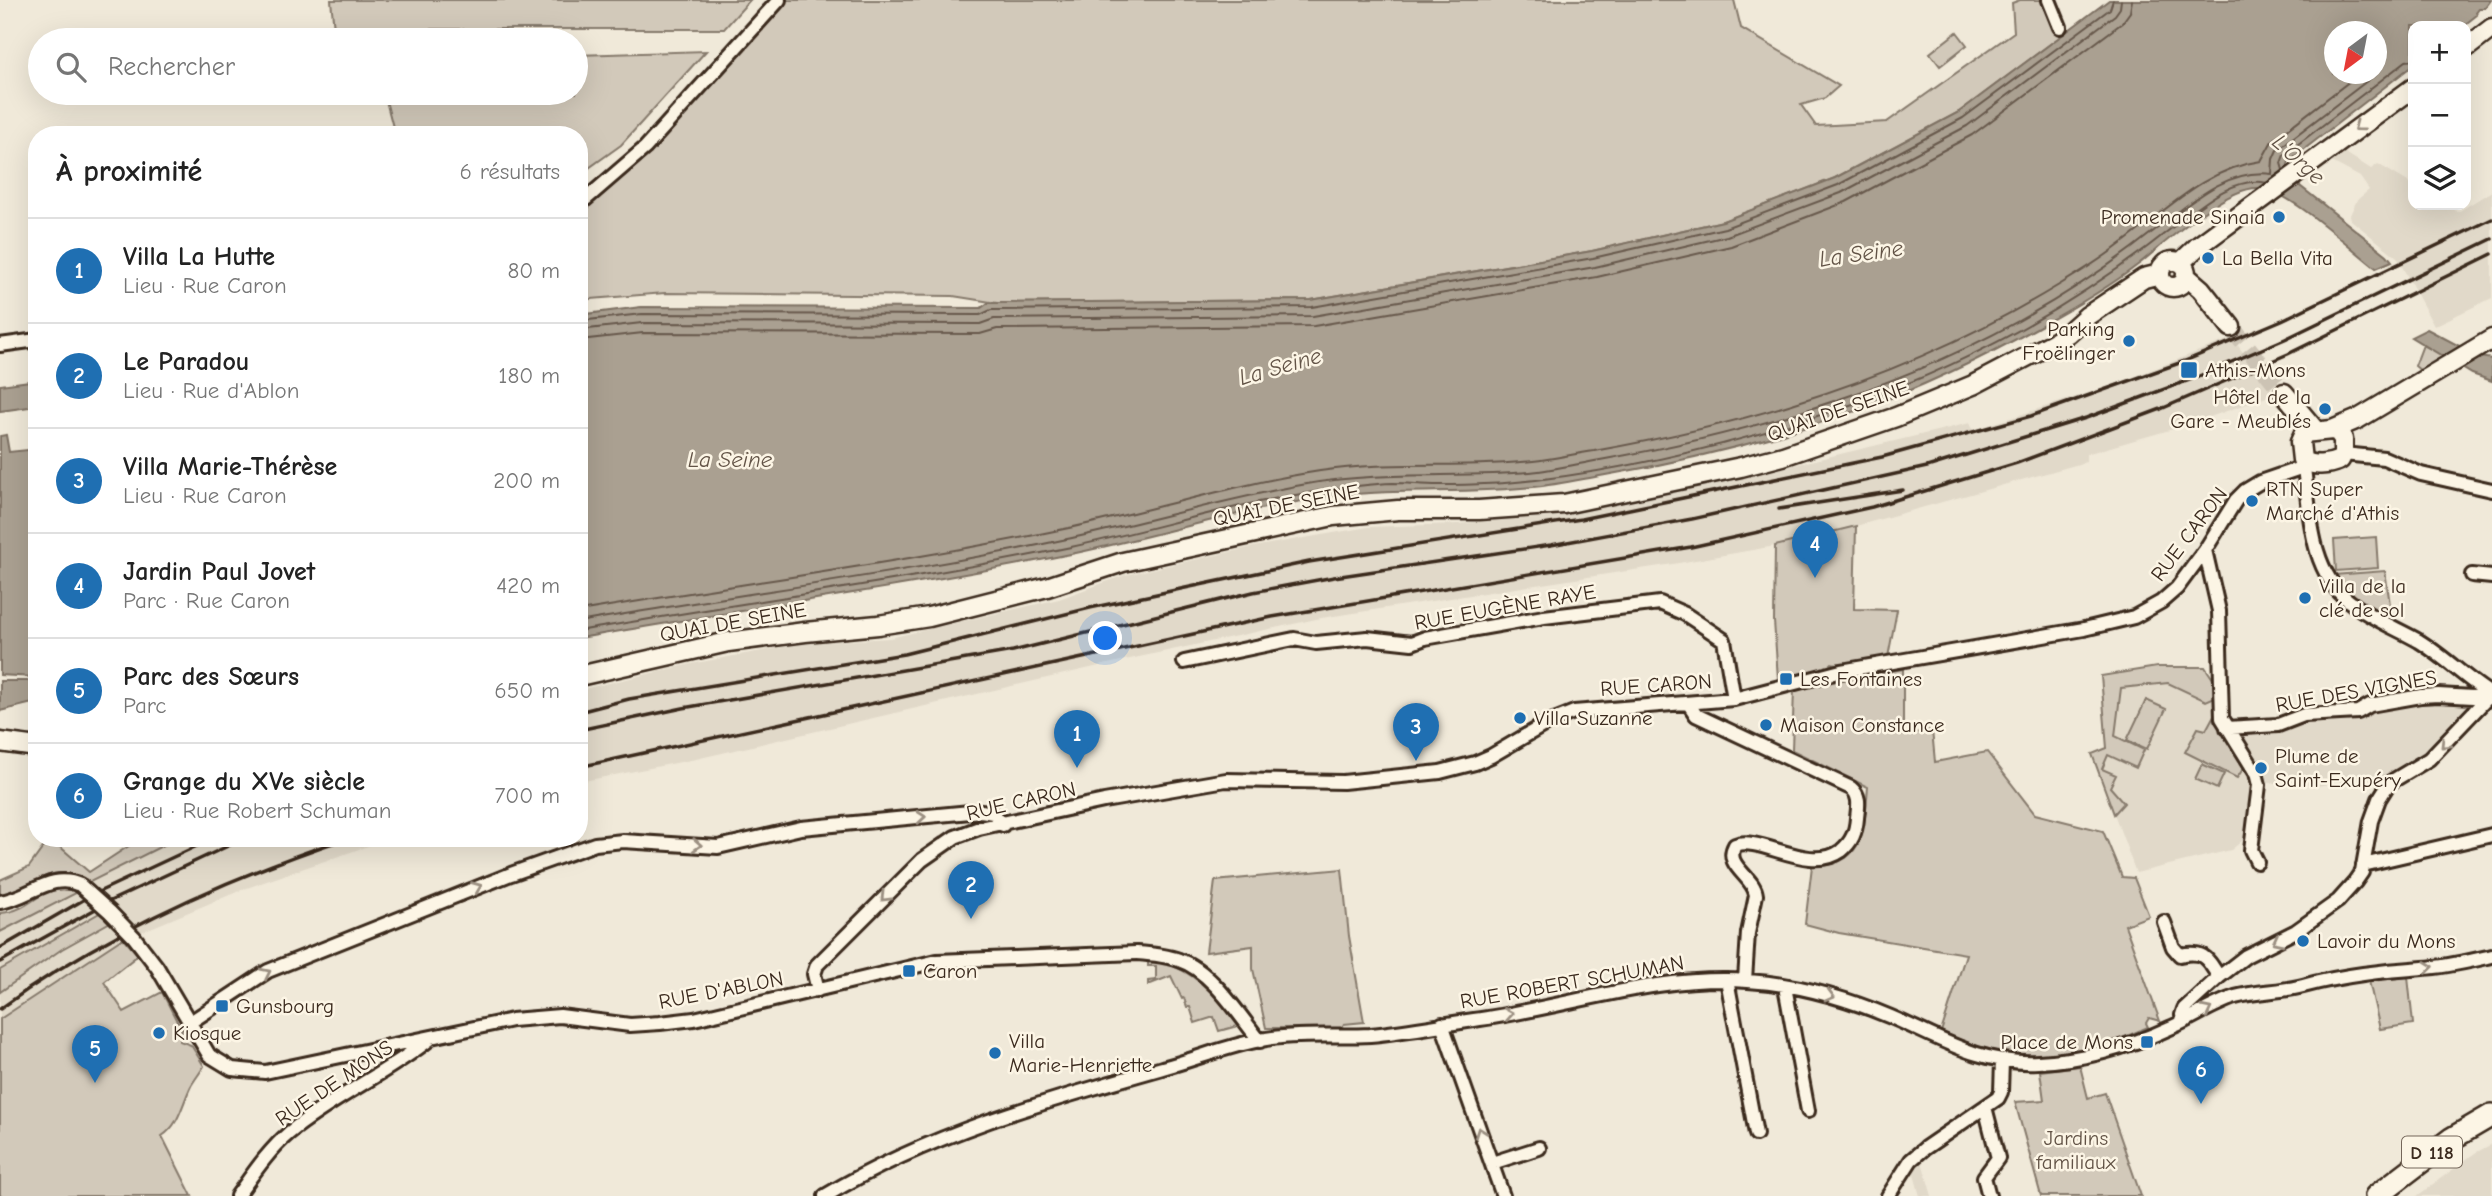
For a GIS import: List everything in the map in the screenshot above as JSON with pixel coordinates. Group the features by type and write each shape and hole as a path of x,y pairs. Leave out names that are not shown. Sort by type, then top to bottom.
{"main road":[{"path":"2471,44 2492,28"},
{"path":"2231,327 2183,269 2197,247 2408,92"},
{"name":"QUAI DE SEINE","path":"588,674 741,640 929,617 1047,587 1122,562 1333,516 1398,510 1479,510 1554,505 1672,483 1783,456 1896,417 1973,385 2068,333 2094,324 2161,277 2166,263 2174,261 2183,269"},
{"path":"2284,393 2323,434 2337,462 2308,466 2300,456 2301,438 2323,434 2351,422 2474,347 2492,339"},
{"path":"0,742 28,746"},
{"name":"D 118","path":"2375,1196 2451,1139 2492,1115"},
{"name":"D 118","path":"2392,1196 2423,1171 2492,1124"}],"street":[{"path":"588,197 645,148 779,0"},
{"path":"2049,0 2060,27"},
{"path":"0,345 28,341"},
{"path":"2323,434 2421,474 2492,490"},
{"path":"2185,1021 2182,1016 2184,1009 2219,977 2246,956 2290,935 2328,909 2355,882 2363,865 2371,821 2379,799 2389,783 2429,760 2492,694 2420,642 2374,618 2343,596 2333,584 2311,524 2308,466"},
{"name":"RUE CARON","path":"818,990 814,974 817,965 922,860 956,837 979,828 1003,825 1104,801 1226,780 1343,782 1440,772 1491,756 1549,722 1573,712 1734,699 1841,671 2084,629 2134,617 2161,602 2177,588 2205,550 2236,499 2249,488 2308,466"},
{"path":"2205,550 2219,611 2222,718 2256,773 2259,785 2251,850 2257,862"},
{"path":"2472,575 2492,577"},
{"name":"RUE EUGÈNE RAYE","path":"1184,662 1294,639 1316,643 1367,638 1412,643 1425,638 1544,617 1660,603 1685,614 1724,640 1734,699"},
{"name":"RUE DES VIGNES","path":"2227,728 2278,725 2304,715 2358,712 2370,705 2421,696 2473,697 2492,694"},
{"path":"1688,703 1690,710 1696,715 1851,788 1855,791 1859,803 1854,835 1847,846 1834,855 1813,858 1743,843 1735,845 1731,852 1732,860 1755,889 1756,895 1748,933 1745,980"},
{"path":"588,846 623,841 718,846 801,828 981,811 993,813 1003,825"},
{"path":"2363,865 2492,835"},
{"path":"188,1023 268,971 511,874 587,847"},
{"name":"RUE D'ABLON","path":"0,902 17,899 53,881 70,881 80,885 134,937 157,967 209,1055 223,1065 245,1072 265,1072 539,1016 630,1025 694,1018 937,961 1156,954 1179,960 1204,975 1260,1041"},
{"path":"2164,922 2173,947 2180,955 2195,952 2208,959 2219,977"},
{"name":"RUE ROBERT SCHUMAN","path":"825,1196 899,1156 1030,1106 1260,1041 1370,1035 1539,1009 1670,983 1745,980 1829,995 1863,1006 1958,1048 2002,1061 2038,1062 2094,1056 2146,1038 2225,1001 2246,995 2303,986 2320,980 2390,970 2436,967 2492,956"},
{"path":"1727,980 1756,1134"},
{"path":"1787,986 1808,1111"},
{"path":"1442,1024 1503,1196"},
{"name":"RUE DE MONS","path":"237,1196 269,1153 288,1134 431,1039"},
{"path":"1888,1196 1911,1160 1925,1147 1998,1098 2001,1092 2002,1061"},
{"path":"1984,1107 1998,1158 1984,1177 1989,1196"},
{"path":"1492,1163 1539,1148"}],"shaded area":[{"path":"2344,152 2371,169 2378,164 2408,182 2408,210 2471,210 2471,204 2492,191 2492,298 2434,326 2397,257 2351,220 2350,215 2357,200 2369,190 2360,177 2332,162"},
{"path":"2232,338 2275,394 2187,425 2086,454 2086,462 1775,546 1321,618 1125,660 696,759 588,780 588,688 690,664 804,643 890,638 1059,599 1125,575 1252,547 1368,527 1458,524 1600,507 1715,484 1970,423 1973,430 2113,385"},
{"path":"2157,667 2205,667 2213,679 2215,718 2245,766 2253,785 2248,833 2231,850 2136,873 2092,754 2107,748 2101,676"},
{"path":"2432,697 2476,701 2423,755 2384,779 2381,776 2316,786 2263,782 2240,740 2251,734 2251,728"},
{"path":"160,847 365,847 244,889 141,932 90,882"},
{"path":"78,892 103,911 0,970 0,932"},
{"path":"112,921 123,938 0,1019 0,992 62,949"},
{"path":"2492,1144 2492,1196 2417,1196 2475,1153"},
{"path":"1922,1162 1932,1196 1920,1196 1913,1171"}],"green space":[{"path":"331,0 750,0 724,29 334,28"},
{"path":"786,0 1734,0 1741,28 1839,86 1825,98 1801,105 1816,126 1887,122 2014,32 2012,3 2020,0 2041,0 2061,36 1959,112 1835,178 1723,221 1592,251 1311,300 997,303 953,296 665,293 588,299 588,201 671,126"},
{"path":"1957,32 1967,45 1940,66 1930,53"},
{"path":"706,51 621,145 588,169 588,126 393,126 387,105 588,105 588,55"},
{"path":"2423,345 2445,356 2421,371 2415,366"},
{"path":"1856,526 1854,609 1897,610 1888,657 1841,665 1832,663 1827,668 1778,679 1774,621 1775,546"},
{"path":"2376,537 2378,568 2336,571 2334,540"},
{"path":"2385,571 2393,624 2373,613 2365,604 2359,603 2337,582 2334,575"},
{"path":"2157,667 2205,667 2213,679 2215,697 2206,701 2168,683 2121,688 2115,736 2144,750 2136,768 2108,755 2102,769 2116,775 2110,787 2124,803 2114,814 2092,754 2107,748 2101,676"},
{"path":"1903,669 1903,735 1932,730 1935,762 1987,752 2035,814 2103,831 2122,877 2134,878 2149,916 2125,925 2160,1021 2149,1018 2146,1023 2148,1027 2097,1049 2064,1054 2015,1056 1973,1045 1941,1032 1966,954 1839,933 1805,924 1812,866 1830,865 1843,860 1852,852 1863,830 1868,787 1792,750 1794,689"},
{"path":"2146,700 2166,709 2147,749 2127,740"},
{"path":"2213,717 2245,766 2237,778 2185,752 2198,728 2206,730"},
{"path":"2202,764 2224,774 2217,789 2195,779"},
{"path":"43,847 60,847 89,872 127,847 160,847 90,882 70,874 58,873 45,876 9,893 0,894 0,880 29,867"},
{"path":"1342,869 1349,936 1364,1022 1344,1024 1341,1028 1266,1028 1253,969 1253,946 1206,952 1215,881"},
{"path":"62,887 78,892 0,932 0,913 18,909 46,892"},
{"path":"103,911 112,921 62,949 0,992 0,970"},
{"path":"123,938 138,955 104,982 124,1012 162,992 182,1031 180,1041 191,1045 204,1066 191,1086 177,1120 162,1136 192,1196 0,1196 0,1019"},
{"path":"1148,960 1176,967 1200,982 1238,1026 1219,1031 1214,1017 1195,1023 1190,1007 1187,1007 1184,998 1182,999 1171,976 1148,985 1148,981 1156,980 1156,966 1148,966"},
{"path":"2408,977 2413,1024 2380,1029 2369,981"},
{"name":"Jardins familiaux","path":"2080,1066 2088,1098 2105,1093 2141,1196 2041,1196 2015,1102 2044,1100 2040,1071"}],"water":[{"name":"La Seine","path":"2109,0 2491,0 2485,8 2479,8 2477,15 2469,21 2408,21 2408,69 2289,161 2288,165 2300,186 2392,261 2376,268 2319,221 2286,198 2259,188 2245,190 2196,217 2104,289 1998,349 1883,401 1763,440 1666,463 1541,486 1478,491 1369,493 1314,499 1010,566 588,637 588,314 641,307 981,308 988,303 1311,300 1592,251 1723,221 1835,178 1959,112"},
{"path":"2427,329 2480,357 2492,359 2492,381 2472,374 2411,337"},
{"path":"28,381 28,407 0,411 0,385"},
{"path":"6,435 9,452 28,450 28,677 0,675 0,436"},
{"path":"0,681 28,681 28,704 0,711"}],"tunnel":[{"path":"2231,327 2284,393"}],"railway":[{"path":"588,710 629,699 904,654 1090,608 1309,562 1581,519 1882,457 2031,416 2185,361 2282,320 2492,219"},
{"path":"588,728 683,708 1013,651 1253,592 1334,577 1551,545 1692,519 1927,467 2086,418 2192,379 2285,339 2492,239"},
{"path":"588,765 1272,617 1691,547 1872,507 2017,463 2161,409 2288,354 2492,254"},
{"path":"1779,509 1903,490"},
{"path":"0,948 92,895 195,847"},
{"path":"0,962 110,901 226,847"},
{"path":"0,1009 123,932 211,890 321,847"}],"place":[{"name":"Promenade Sinaia","path":"2279,217"},
{"name":"La Bella Vita","path":"2208,258"},
{"name":"Parking Froëlinger","path":"2129,341"},
{"name":"Athis-Mons","path":"2189,370"},
{"name":"Hôtel de la Gare - Meublés","path":"2325,409"},
{"name":"RTN Super Marché d'Athis","path":"2252,501"},
{"name":"Jardin Paul Jovet","path":"1815,578"},
{"name":"Villa de la clé de sol","path":"2305,598"},
{"name":"Les Fontaines","path":"1786,679"},
{"name":"Villa Suzanne","path":"1520,718"},
{"name":"Maison Constance","path":"1766,725"},
{"name":"Villa Marie-Thérèse","path":"1416,761"},
{"name":"Villa La Hutte","path":"1077,768"},
{"name":"Plume de Saint-Exupéry","path":"2261,768"},
{"name":"Le Paradou","path":"971,919"},
{"name":"Lavoir du Mons","path":"2303,941"},
{"name":"Caron","path":"909,971"},
{"name":"Gunsbourg","path":"222,1006"},
{"name":"Kiosque","path":"159,1033"},
{"name":"Place de Mons","path":"2147,1042"},
{"name":"Villa Marie-Henriette","path":"995,1053"},
{"name":"Parc des Sœurs","path":"95,1083"},
{"name":"Grange du XVe siècle","path":"2201,1104"}],"water label":[{"name":"L'Orge","path":"2299,159"}]}
